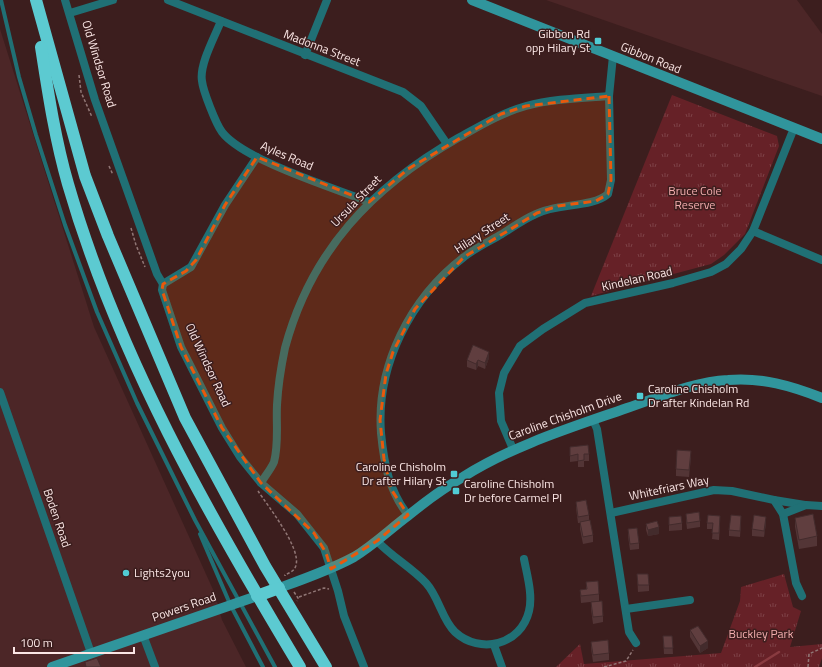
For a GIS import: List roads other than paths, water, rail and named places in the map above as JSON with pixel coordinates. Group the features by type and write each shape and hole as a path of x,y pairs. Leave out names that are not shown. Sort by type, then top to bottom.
{"highway":[{"path":"35,0 85,176 108,236 185,418 279,588 326,667"},
{"path":"35,0 51,111 67,182 85,240 127,346 172,443 257,596 300,667"},
{"name":"Caroline Chisholm Drive","path":"257,596 279,588"}],"main road":[{"name":"Gibbon Road","path":"472,0 822,139"},
{"name":"Caroline Chisholm Drive","path":"279,588 331,569 377,541 408,515 464,476 513,449 684,388 728,380 772,382 801,389 822,398"},
{"name":"Powers Road","path":"52,667 257,596"}],"street":[{"name":"Old Windsor Road","path":"65,0 95,100 124,185 157,274 163,284 164,296 181,347 222,428 240,457 262,483 297,514 314,533 326,553 344,616 364,667"},
{"path":"70,13 113,0"},
{"name":"Madonna Street","path":"168,0 305,55 403,92 421,106 447,144"},
{"path":"305,55 327,0"},
{"name":"Ayles Road","path":"221,21 203,69 202,81 217,124 222,133 257,157 369,202"},
{"name":"Hilary Street","path":"408,515 391,489 384,459 380,420 386,374 393,352 415,309 431,288 464,257 537,213 558,206 596,201 608,194 611,180 609,96 613,56"},
{"name":"Ursula Street","path":"262,483 273,463 276,453 277,404 280,374 285,349 299,304 329,250 348,223 369,202 408,169 447,144 501,114 526,106 582,98 609,96"},
{"name":"Kindelan Road","path":"513,449 501,421 499,393 504,373 520,346 543,329 585,303 711,272 726,264 747,242 753,231 794,128"},
{"path":"163,284 186,271 196,260 225,205 257,157"},
{"path":"753,231 822,260"},
{"name":"Boden Road","path":"0,392 91,653"},
{"path":"593,420 597,429 629,632 636,643"},
{"name":"Whitefriars Way","path":"611,513 714,490 732,491 774,500 822,506"},
{"path":"774,500 782,514 796,583 802,596"},
{"path":"782,514 806,505"},
{"path":"377,541 389,553 425,582 436,596 450,626 455,632 473,643 484,646 494,645 514,636 528,616 530,599 524,560"},
{"path":"626,609 690,600"},
{"path":"143,635 155,667"},
{"path":"494,645 502,667"}],"lane":[{"path":"1,0 19,77 36,135 65,225 92,297 137,403 195,520 263,667"},
{"path":"195,520 234,603 275,667"}],"waterway":[{"path":"755,667 779,652"}],"place":[{"name":"Gibbon Rd opp Hilary St","path":"598,41"},
{"name":"Caroline Chisholm Dr after Kindelan Rd","path":"640,396"},
{"name":"Caroline Chisholm Dr after Hilary St","path":"454,474"},
{"name":"Caroline Chisholm Dr before Carmel Pl","path":"456,491"},
{"name":"Lights2you","path":"126,573"}],"park label":[{"name":"Bruce Cole Reserve","path":"695,198"},
{"name":"Buckley Park","path":"761,634"}]}
